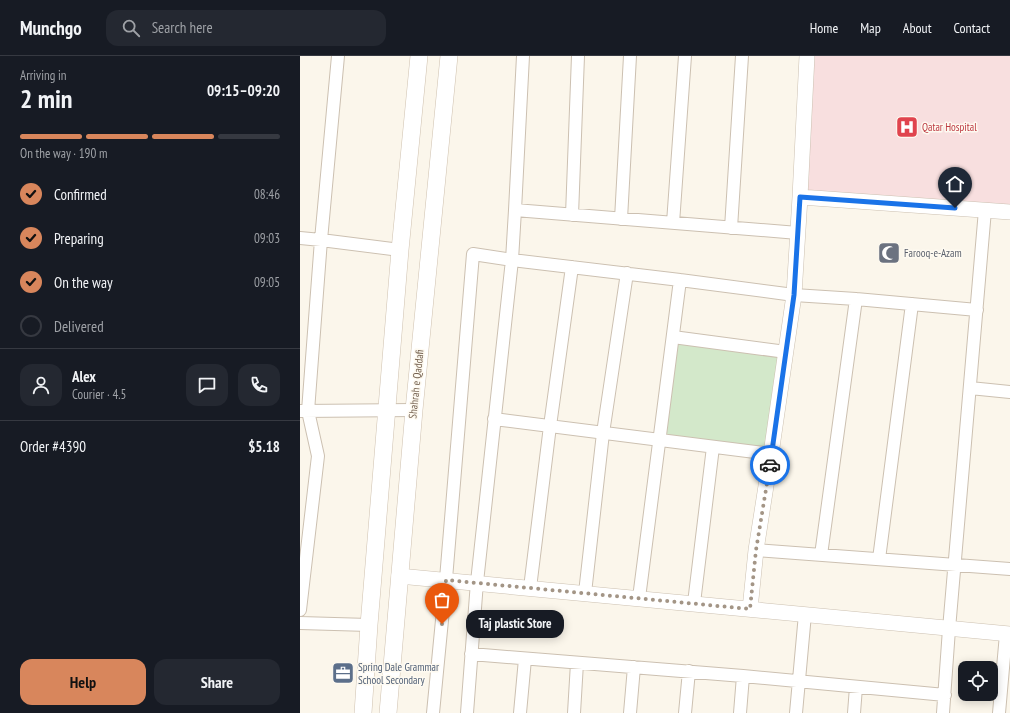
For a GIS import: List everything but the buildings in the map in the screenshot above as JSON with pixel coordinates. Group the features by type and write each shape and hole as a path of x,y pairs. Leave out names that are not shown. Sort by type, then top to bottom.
{"main road":[{"path":"363,713 400,250 419,56"},
{"name":"Shahrah e Qaddafi","path":"388,713 414,410 449,56"}],"street":[{"path":"300,610 318,456 304,411 338,56"},
{"path":"467,713 477,582 512,260 523,56"},
{"path":"572,214 578,56"},
{"path":"621,219 630,56"},
{"path":"673,223 685,56"},
{"path":"731,228 742,56"},
{"path":"750,609 756,550 794,295 807,56"},
{"path":"800,197 1010,212"},
{"path":"515,210 798,233"},
{"path":"943,713 986,210"},
{"path":"300,238 400,250"},
{"path":"433,713 446,580 473,254 794,295 977,310"},
{"path":"530,588 572,267"},
{"path":"584,593 603,433 627,273"},
{"path":"639,598 680,280"},
{"path":"821,555 856,299"},
{"path":"879,559 912,304"},
{"path":"672,337 786,352"},
{"path":"970,388 1010,392"},
{"path":"304,411 414,410"},
{"path":"494,419 771,454"},
{"path":"694,604 713,447"},
{"path":"756,550 1010,568"},
{"path":"399,576 477,582 1008,634 999,713"},
{"path":"796,713 805,614"},
{"path":"300,623 369,625"},
{"path":"471,654 689,671 945,695"},
{"path":"520,713 525,658"},
{"path":"574,713 577,663"},
{"path":"630,713 634,667"},
{"path":"685,713 689,671"},
{"path":"740,713 743,676"},
{"path":"854,713 856,687"}],"shaded area":[{"name":"Qatar Hospital","path":"807,56 1010,56 1010,211 800,197"}],"green space":[{"path":"673,337 786,352 771,454 661,440"}],"way so far":[{"path":"442,624 446,580 750,609 756,550 770,465"}],"place":[{"name":"Qatar Hospital","path":"907,127"},
{"name":"Farooq-e-Azam","path":"889,253"},
{"name":"Taj plastic Store","path":"442,624"},
{"name":"Spring Dale Grammar School Secondary","path":"343,673"}],"route":[{"path":"770,465 794,295 800,197 955,208"}]}
